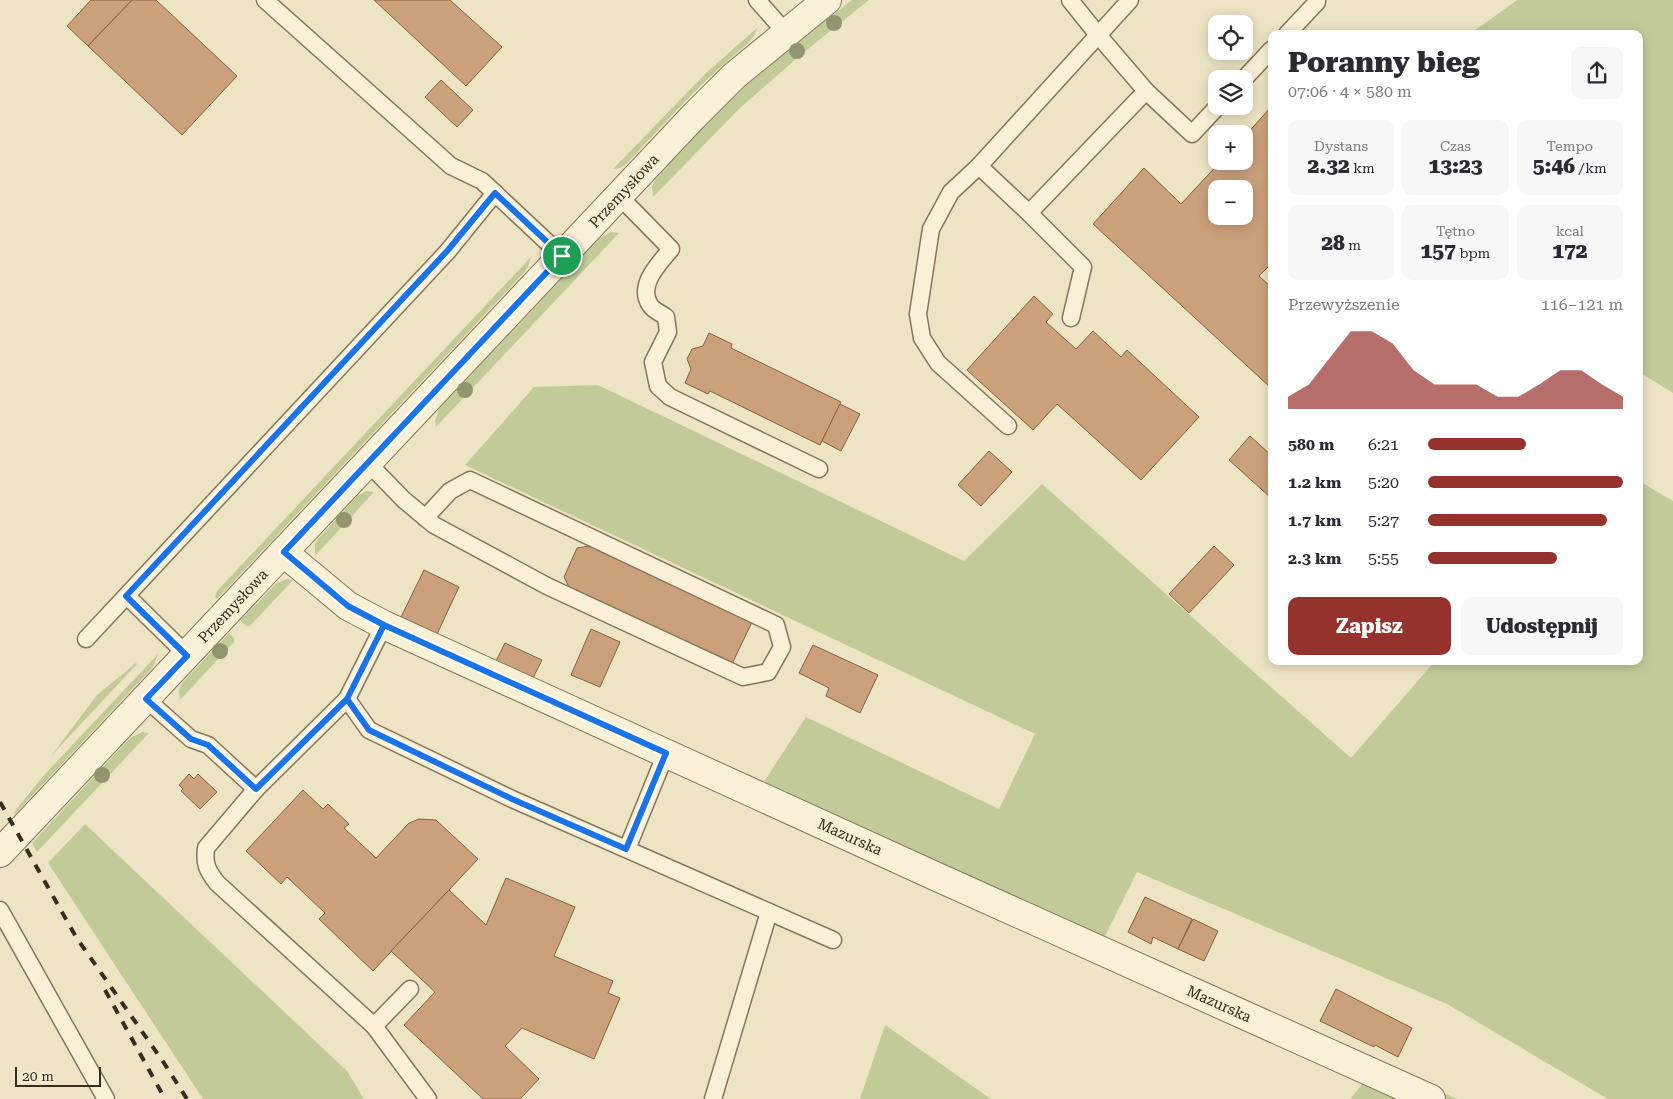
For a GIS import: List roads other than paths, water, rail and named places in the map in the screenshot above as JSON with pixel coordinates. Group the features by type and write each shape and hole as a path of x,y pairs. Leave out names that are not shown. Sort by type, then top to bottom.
{"street":[{"name":"Przemysłowa","path":"0,851 187,656 714,96 734,76 827,0"},
{"name":"Mazurska","path":"284,552 348,606 384,625 1431,1099"}],"lane":[{"path":"265,0 451,166 482,181 562,256"},
{"path":"757,0 786,32"},
{"path":"1070,0 1146,90 1192,134 1210,115"},
{"path":"1008,426 938,362 922,338 918,314 931,229 951,192 979,166 1130,0"},
{"path":"1291,30 1317,2 1316,0"},
{"path":"1252,70 1268,53"},
{"path":"1029,213 1146,90"},
{"path":"979,166 1084,266 1071,318"},
{"path":"86,640 442,258 495,193"},
{"path":"619,196 671,249 650,276 645,292 650,306 666,317 668,332 653,362 658,386 670,397 819,469"},
{"path":"368,463 404,500 425,518 434,525 547,586 743,677 768,672 782,647 776,625 470,480 450,491 425,518"},
{"path":"126,596 187,656"},
{"path":"384,625 347,699 256,789 206,848 205,860 208,872 217,882 374,1026 428,1099"},
{"path":"146,699 191,739 208,745 256,789"},
{"path":"347,699 369,730 512,799 833,940"},
{"path":"626,849 666,753"},
{"path":"0,910 106,1099"},
{"path":"713,1099 769,912"},
{"path":"374,1026 410,989"}],"railway":[{"path":"0,802 76,937 187,1099"},
{"path":"105,990 165,1099"}]}
